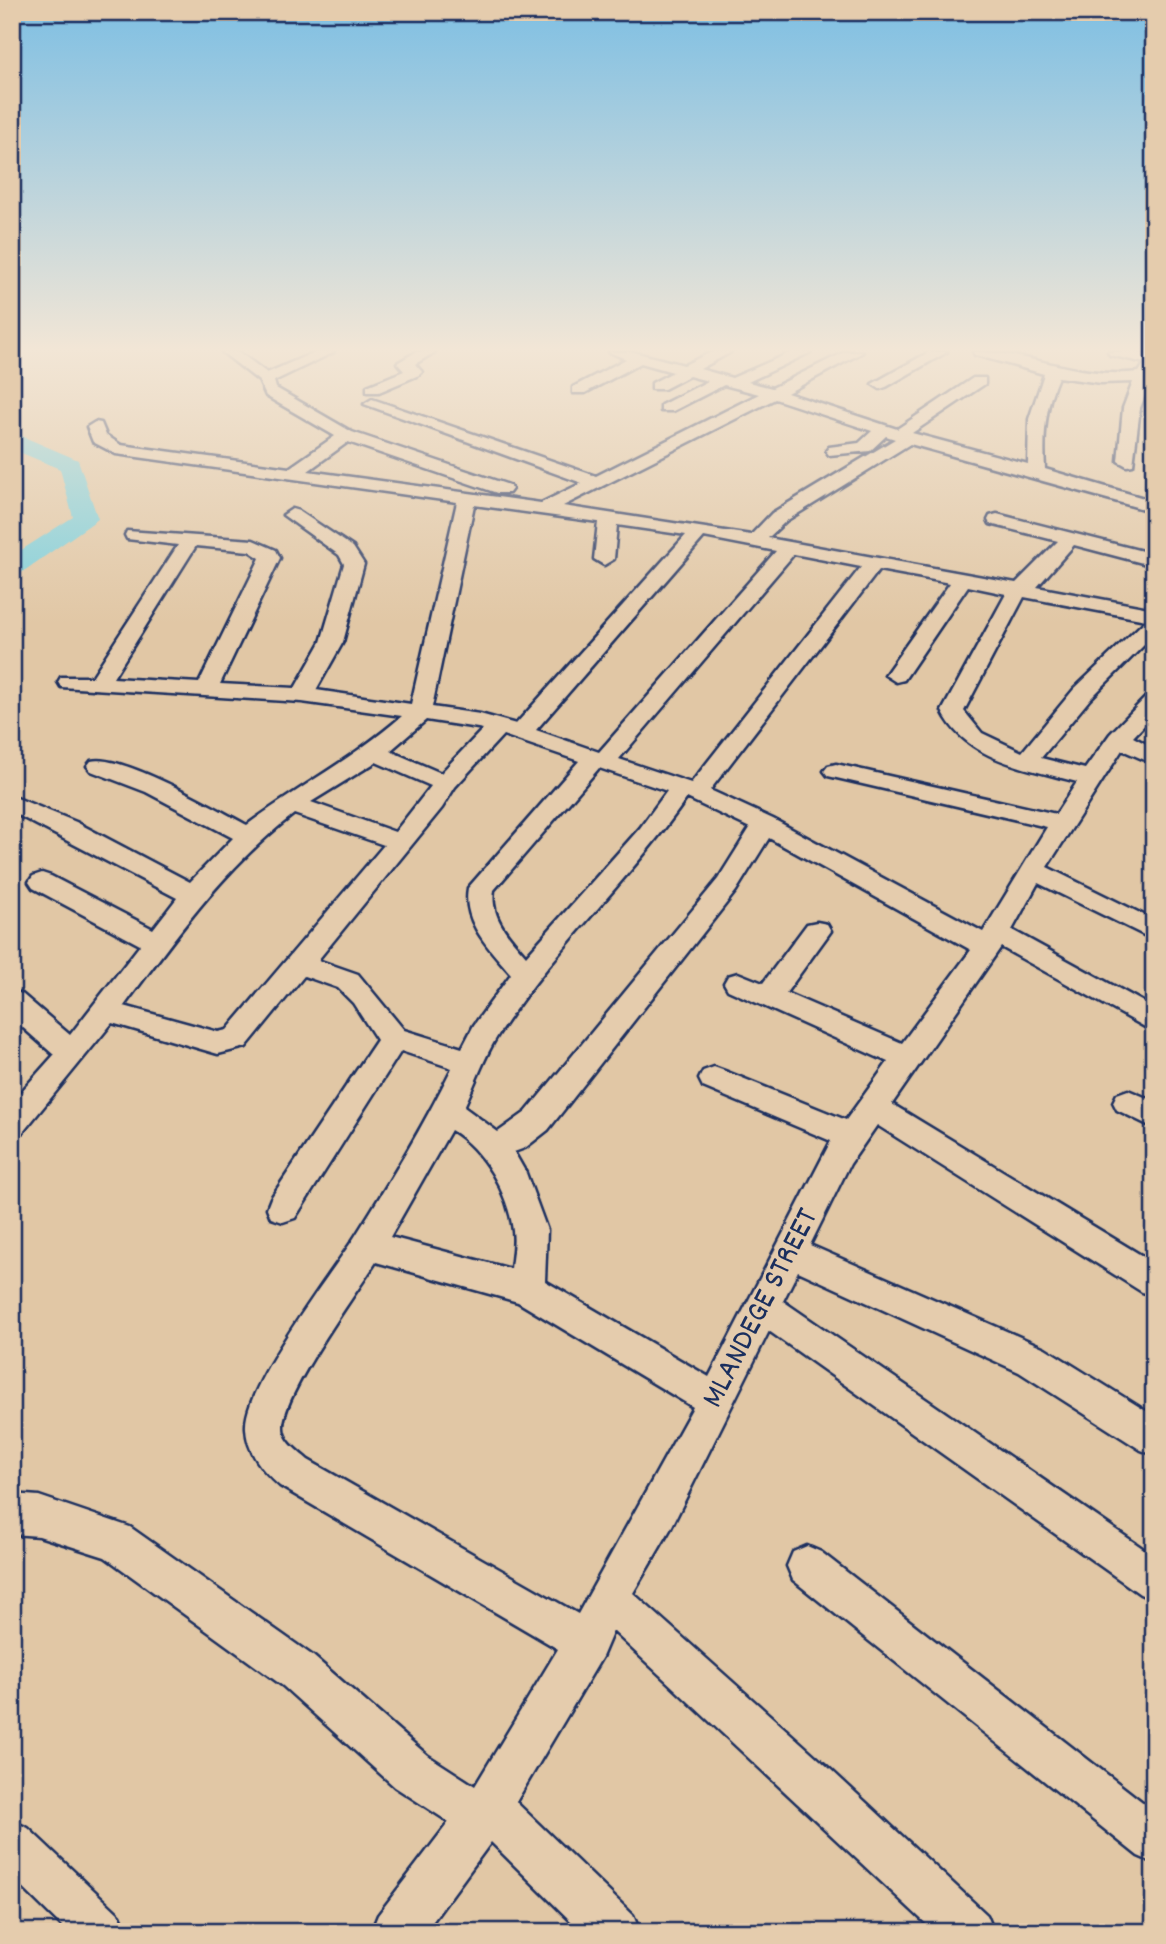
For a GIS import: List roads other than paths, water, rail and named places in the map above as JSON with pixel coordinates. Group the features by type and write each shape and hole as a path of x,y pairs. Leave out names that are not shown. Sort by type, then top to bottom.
{"street":[{"path":"106,443 116,449 549,507 700,531 1154,615"},
{"path":"292,474 336,443"},
{"path":"365,443 549,507 674,443"},
{"path":"418,461 452,443"},
{"path":"479,443 597,482"},
{"path":"835,451 875,443"},
{"path":"757,541 764,529 779,517 885,443"},
{"path":"929,443 1154,507"},
{"path":"1034,443 1037,472"},
{"path":"1127,461 1129,443"},
{"path":"12,1124 72,1054 193,895 249,836 291,804 374,753 420,713 467,497"},
{"path":"292,515 346,551 354,564 332,642 302,695"},
{"path":"604,559 608,518"},
{"path":"997,520 1068,541 1154,561"},
{"path":"103,1010 218,1043 230,1043 446,783 510,730 700,531"},
{"path":"134,535 253,545 265,550 270,558 207,688"},
{"path":"98,684 189,541"},
{"path":"1068,541 1021,590 954,711 956,722 973,739 1027,760 1090,778"},
{"path":"526,974 482,918 478,898 481,888 790,547"},
{"path":"587,1642 294,1473 278,1460 268,1445 264,1426 276,1385 368,1245 446,1112 484,1033 526,974 689,791 874,563"},
{"path":"896,675 963,579"},
{"path":"1027,760 1082,694 1154,623"},
{"path":"69,682 302,695 480,721 510,730 689,791 764,825 1154,1021"},
{"name":"MLANDEGE STREET","path":"394,1932 485,1812 545,1706 587,1642 607,1598 657,1514 716,1401 838,1156 992,940 1090,778 1118,739 1154,702"},
{"path":"1118,739 1154,757"},
{"path":"374,753 446,783"},
{"path":"99,766 155,787 249,836"},
{"path":"836,771 1062,823"},
{"path":"12,803 67,828 193,895"},
{"path":"291,804 399,842"},
{"path":"493,1146 514,1139 537,1121 727,885 764,825"},
{"path":"1032,870 1154,931"},
{"path":"43,881 156,942"},
{"path":"768,997 817,931"},
{"path":"297,963 348,981 363,996 383,1028 394,1038 470,1062"},
{"path":"738,983 906,1058"},
{"path":"12,1001 72,1054"},
{"path":"283,1208 394,1038"},
{"path":"714,1079 852,1136"},
{"path":"873,1107 1154,1281"},
{"path":"446,1112 472,1126 493,1146 510,1174 530,1230 527,1289"},
{"path":"368,1245 527,1289 716,1401"},
{"path":"790,1252 1032,1360 1154,1437"},
{"path":"763,1307 1154,1580"},
{"path":"12,1514 39,1516 116,1541 298,1671 411,1771 485,1812 616,1932"},
{"path":"807,1566 1154,1840"},
{"path":"607,1598 813,1784 970,1932"},
{"path":"12,1844 103,1932"}],"waterway":[{"path":"12,568 86,519 70,465 18,443"}]}
